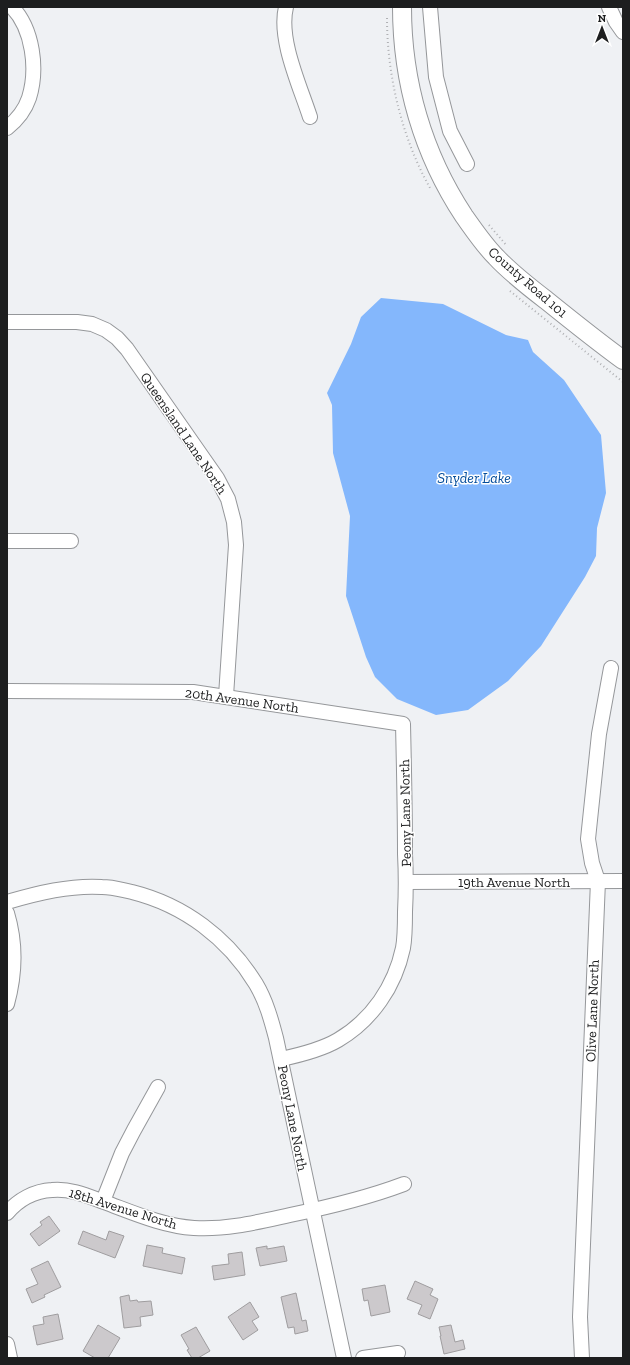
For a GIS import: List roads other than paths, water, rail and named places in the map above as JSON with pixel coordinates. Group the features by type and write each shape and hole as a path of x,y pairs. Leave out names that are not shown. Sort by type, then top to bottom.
{"main road":[{"name":"County Road 101","path":"402,7 402,26 406,68 413,102 430,153 454,200 473,229 495,256 524,282 623,360"}],"street":[{"path":"7,128 14,123 23,111 29,98 32,82 33,62 31,45 26,28 19,14 12,7"},
{"path":"286,7 285,32 289,52 310,117"},
{"path":"430,7 436,77 450,131 467,164"},
{"path":"609,7 616,22 623,32"},
{"name":"Queensland Lane North","path":"7,322 77,322 92,324 106,330 117,338 127,349 217,478 228,499 234,522 235,538 226,696"},
{"path":"7,542 71,542"},
{"name":"Olive Lane North","path":"582,1358 580,1317 598,881 592,864 588,839 600,734 611,668"},
{"name":"20th Avenue North","path":"7,691 193,692 403,724"},
{"name":"Peony Lane North","path":"344,1358 281,1059 317,1050 338,1040 358,1027 374,1010 397,970 405,924 406,882 403,724"},
{"name":"19th Avenue North","path":"406,882 623,881"},
{"path":"7,902 60,889 104,887 145,896 173,906 198,921 220,939 239,960 256,984 268,1010 281,1059"},
{"path":"7,913 13,941 14,966 11,990 7,1004"},
{"path":"103,1201 125,1148 158,1087"},
{"name":"18th Avenue North","path":"8,1211 22,1199 36,1193 52,1190 67,1190 170,1224 193,1228 216,1229 239,1226 312,1210 382,1192 404,1184"},
{"path":"7,1344 10,1358"},
{"path":"363,1358 398,1353"}],"water":[{"name":"Snyder Lake","path":"381,298 443,304 506,335 528,340 533,352 564,380 601,435 606,493 597,528 596,556 585,577 541,646 508,681 468,710 436,715 397,699 375,677 366,657 346,596 350,516 333,453 332,405 327,393 351,344 361,317"}]}
